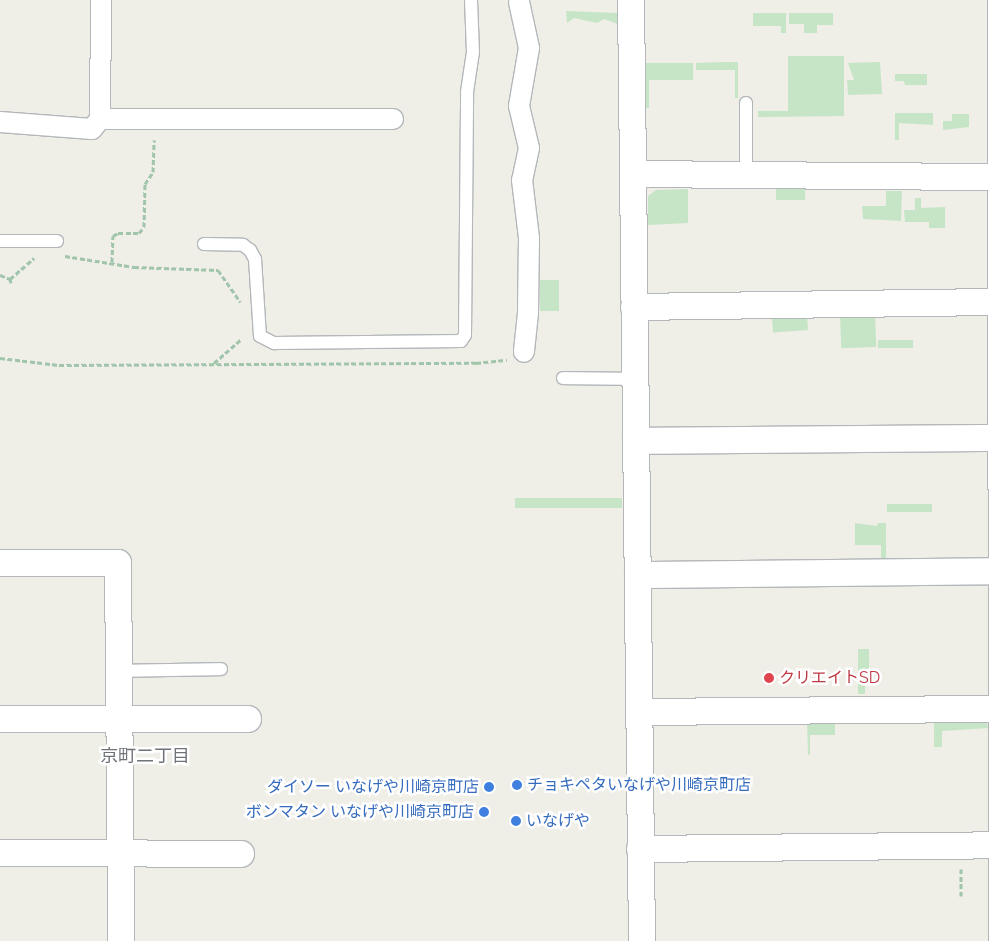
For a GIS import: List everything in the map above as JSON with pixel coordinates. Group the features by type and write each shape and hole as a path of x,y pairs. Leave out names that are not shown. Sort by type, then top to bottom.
{"street":[{"path":"0,122 92,129 100,119 101,0"},
{"path":"631,0 642,941"},
{"path":"1001,0 1004,177 1004,401 1000,438 1005,709 1005,845 1002,941"},
{"path":"519,2 528,48 519,106 529,148 522,180 529,238 528,313 524,352"},
{"path":"100,119 393,119"},
{"path":"633,174 1004,177"},
{"path":"634,307 1004,302"},
{"path":"636,441 1000,438"},
{"path":"0,563 118,563 121,941"},
{"path":"638,575 1001,571"},
{"path":"639,712 1005,709"},
{"path":"0,720 248,719"},
{"path":"640,849 1005,845"},
{"path":"0,853 240,854"}],"lane":[{"path":"204,244 243,245 250,250 255,259 260,336 274,343 461,341 465,335 467,92 473,52 471,0"},
{"path":"746,103 746,175"},
{"path":"0,241 56,241"},
{"path":"564,378 635,379"},
{"path":"119,671 221,669"}],"path":[{"path":"112,262 113,236 118,233 139,233 144,227 144,184 153,172 154,119"},
{"path":"59,256 112,262 134,267 218,270 240,302 241,312"},
{"path":"0,275 11,281 34,257 42,257"},
{"path":"242,330 242,339 246,344"},
{"path":"213,363 242,339"},
{"path":"0,358 59,365 504,362 524,352"},
{"path":"262,358 268,363"}],"green space":[{"path":"566,11 617,13 618,24 604,19 597,23 574,18 567,23"},
{"path":"753,13 786,13 786,33 781,33 781,26 753,26"},
{"path":"789,13 833,13 833,25 817,25 817,33 804,33 804,24 789,24"},
{"path":"788,56 844,56 844,116 758,117 758,111 788,111"},
{"path":"738,62 738,98 735,98 735,70 696,70 696,63"},
{"path":"880,62 882,94 848,95 847,80 854,80 848,63"},
{"path":"643,63 693,63 693,80 649,80 649,108 644,108"},
{"path":"895,74 927,74 927,85 905,85 904,81 895,81"},
{"path":"895,113 933,113 933,125 899,123 899,140 895,140"},
{"path":"952,114 969,114 969,127 943,130 943,121 952,121"},
{"path":"688,189 688,223 648,225 648,196 656,190"},
{"path":"776,189 805,189 805,200 776,200"},
{"path":"886,191 902,191 901,221 863,219 862,206 886,206"},
{"path":"915,198 921,198 921,208 945,207 945,228 929,228 929,222 905,222 904,210 915,210"},
{"path":"540,280 559,280 559,311 540,311"},
{"path":"875,312 876,347 841,348 840,313"},
{"path":"807,316 808,330 773,332 772,318"},
{"path":"878,340 913,340 913,348 878,348"},
{"path":"515,498 622,498 622,508 515,508"},
{"path":"887,504 932,504 932,512 887,512"},
{"path":"855,523 877,526 878,523 886,523 886,562 881,562 881,545 855,545"},
{"path":"858,649 869,649 869,684 865,685 865,694 858,694"},
{"path":"807,720 835,720 835,735 810,735 810,754 808,755"},
{"path":"934,720 985,720 989,728 942,731 942,747 934,747"}],"place":[{"name":"クリエイトSD","path":"769,678"},
{"name":"チョキペタいなげや川崎京町店","path":"517,785"},
{"name":"ダイソー いなげや川崎京町店","path":"489,787"},
{"name":"ボンマタン いなげや川崎京町店","path":"484,812"},
{"name":"いなげや","path":"516,821"}],"district":[{"name":"京町二丁目","path":"145,756"}]}
